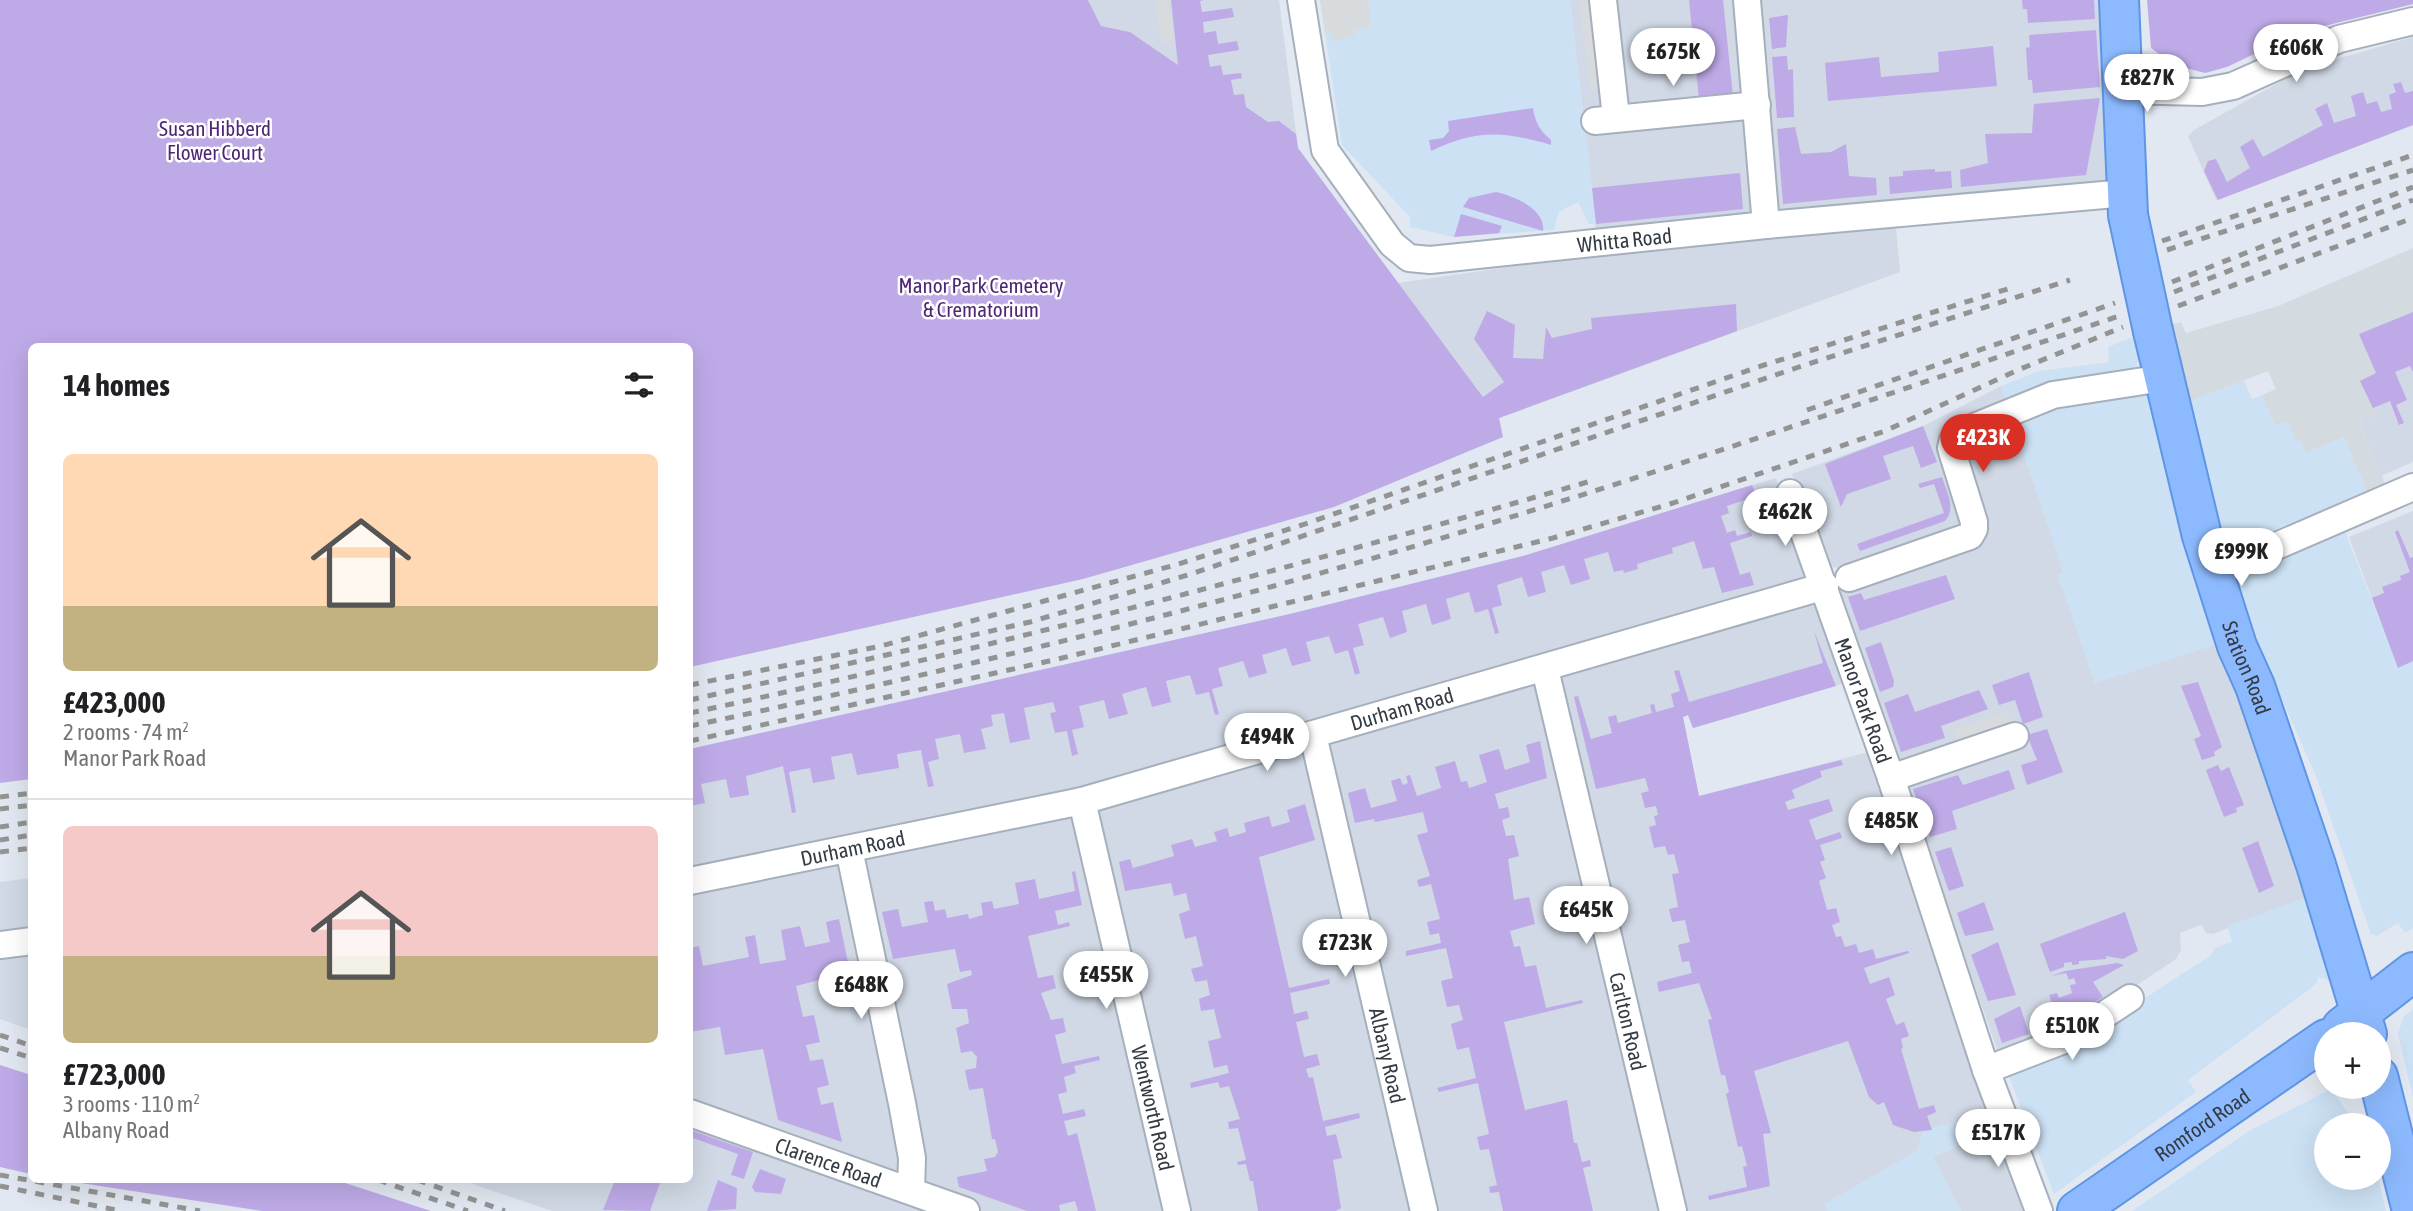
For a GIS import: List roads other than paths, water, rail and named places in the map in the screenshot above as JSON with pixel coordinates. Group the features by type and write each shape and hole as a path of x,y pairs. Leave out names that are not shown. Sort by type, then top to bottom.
{"main road":[{"name":"Station Road","path":"2119,0 2127,204 2163,378 2214,573 2316,865 2352,1022"},
{"path":"2358,1022 2413,972"},
{"name":"Romford Road","path":"2077,1211 2314,1047"},
{"path":"2384,1099 2412,1211"}],"street":[{"name":"Whitta Road","path":"1301,0 1325,150 1392,244 1409,258 1430,260 1766,225 2127,204"},
{"path":"1603,0 1606,119 1757,105"},
{"path":"1747,0 1766,225"},
{"path":"2122,90 2202,92 2233,86 2339,39 2413,21"},
{"path":"1837,582 1970,536 1975,529 1974,522 1951,448 1953,440 1962,432 2053,395 2163,378"},
{"path":"2214,573 2413,487"},
{"name":"Manor Park Road","path":"1790,493 1837,582 1891,778 1986,1070 2039,1211"},
{"name":"Durham Road","path":"693,880 1082,801 1545,669 1837,582"},
{"name":"Carlton Road","path":"1545,669 1673,1211"},
{"name":"Albany Road","path":"1313,736 1424,1211"},
{"path":"1891,778 2015,736"},
{"name":"Wentworth Road","path":"1082,801 1177,1211"},
{"path":"849,849 902,1103 912,1158 911,1190"},
{"path":"0,945 28,942"},
{"path":"1986,1070 2069,1038 2130,998"},
{"name":"Clarence Road","path":"693,1114 966,1211"}],"railway":[{"path":"2162,241 2413,155"},
{"path":"2167,250 2413,170"},
{"path":"2172,282 2413,187"},
{"path":"2174,292 2413,200"},
{"path":"2178,306 2413,218"},
{"path":"693,699 1030,622 1191,574 1796,368 2070,280"},
{"path":"693,684 881,646 1175,565 1302,525 1761,366 2014,287"},
{"path":"1807,410 2115,303"},
{"path":"693,725 1054,643 1415,546 1680,463 2119,316"},
{"path":"693,740 1058,659 1553,538 1673,503 1885,431 2018,370 2123,327"},
{"path":"693,712 917,662 1142,605 1591,481"},
{"path":"0,797 28,794"},
{"path":"0,809 28,806"},
{"path":"0,827 28,823"},
{"path":"0,840 28,836"},
{"path":"0,852 28,848"},
{"path":"0,1035 28,1045"},
{"path":"0,1048 28,1057"},
{"path":"0,1175 28,1180"},
{"path":"44,1183 200,1211"},
{"path":"387,1183 468,1211"},
{"path":"426,1183 505,1211"},
{"path":"0,1186 121,1211"}],"park label":[{"name":"Susan Hibberd Flower Court","path":"215,140"},
{"name":"Manor Park Cemetery & Crematorium","path":"981,297"}]}
